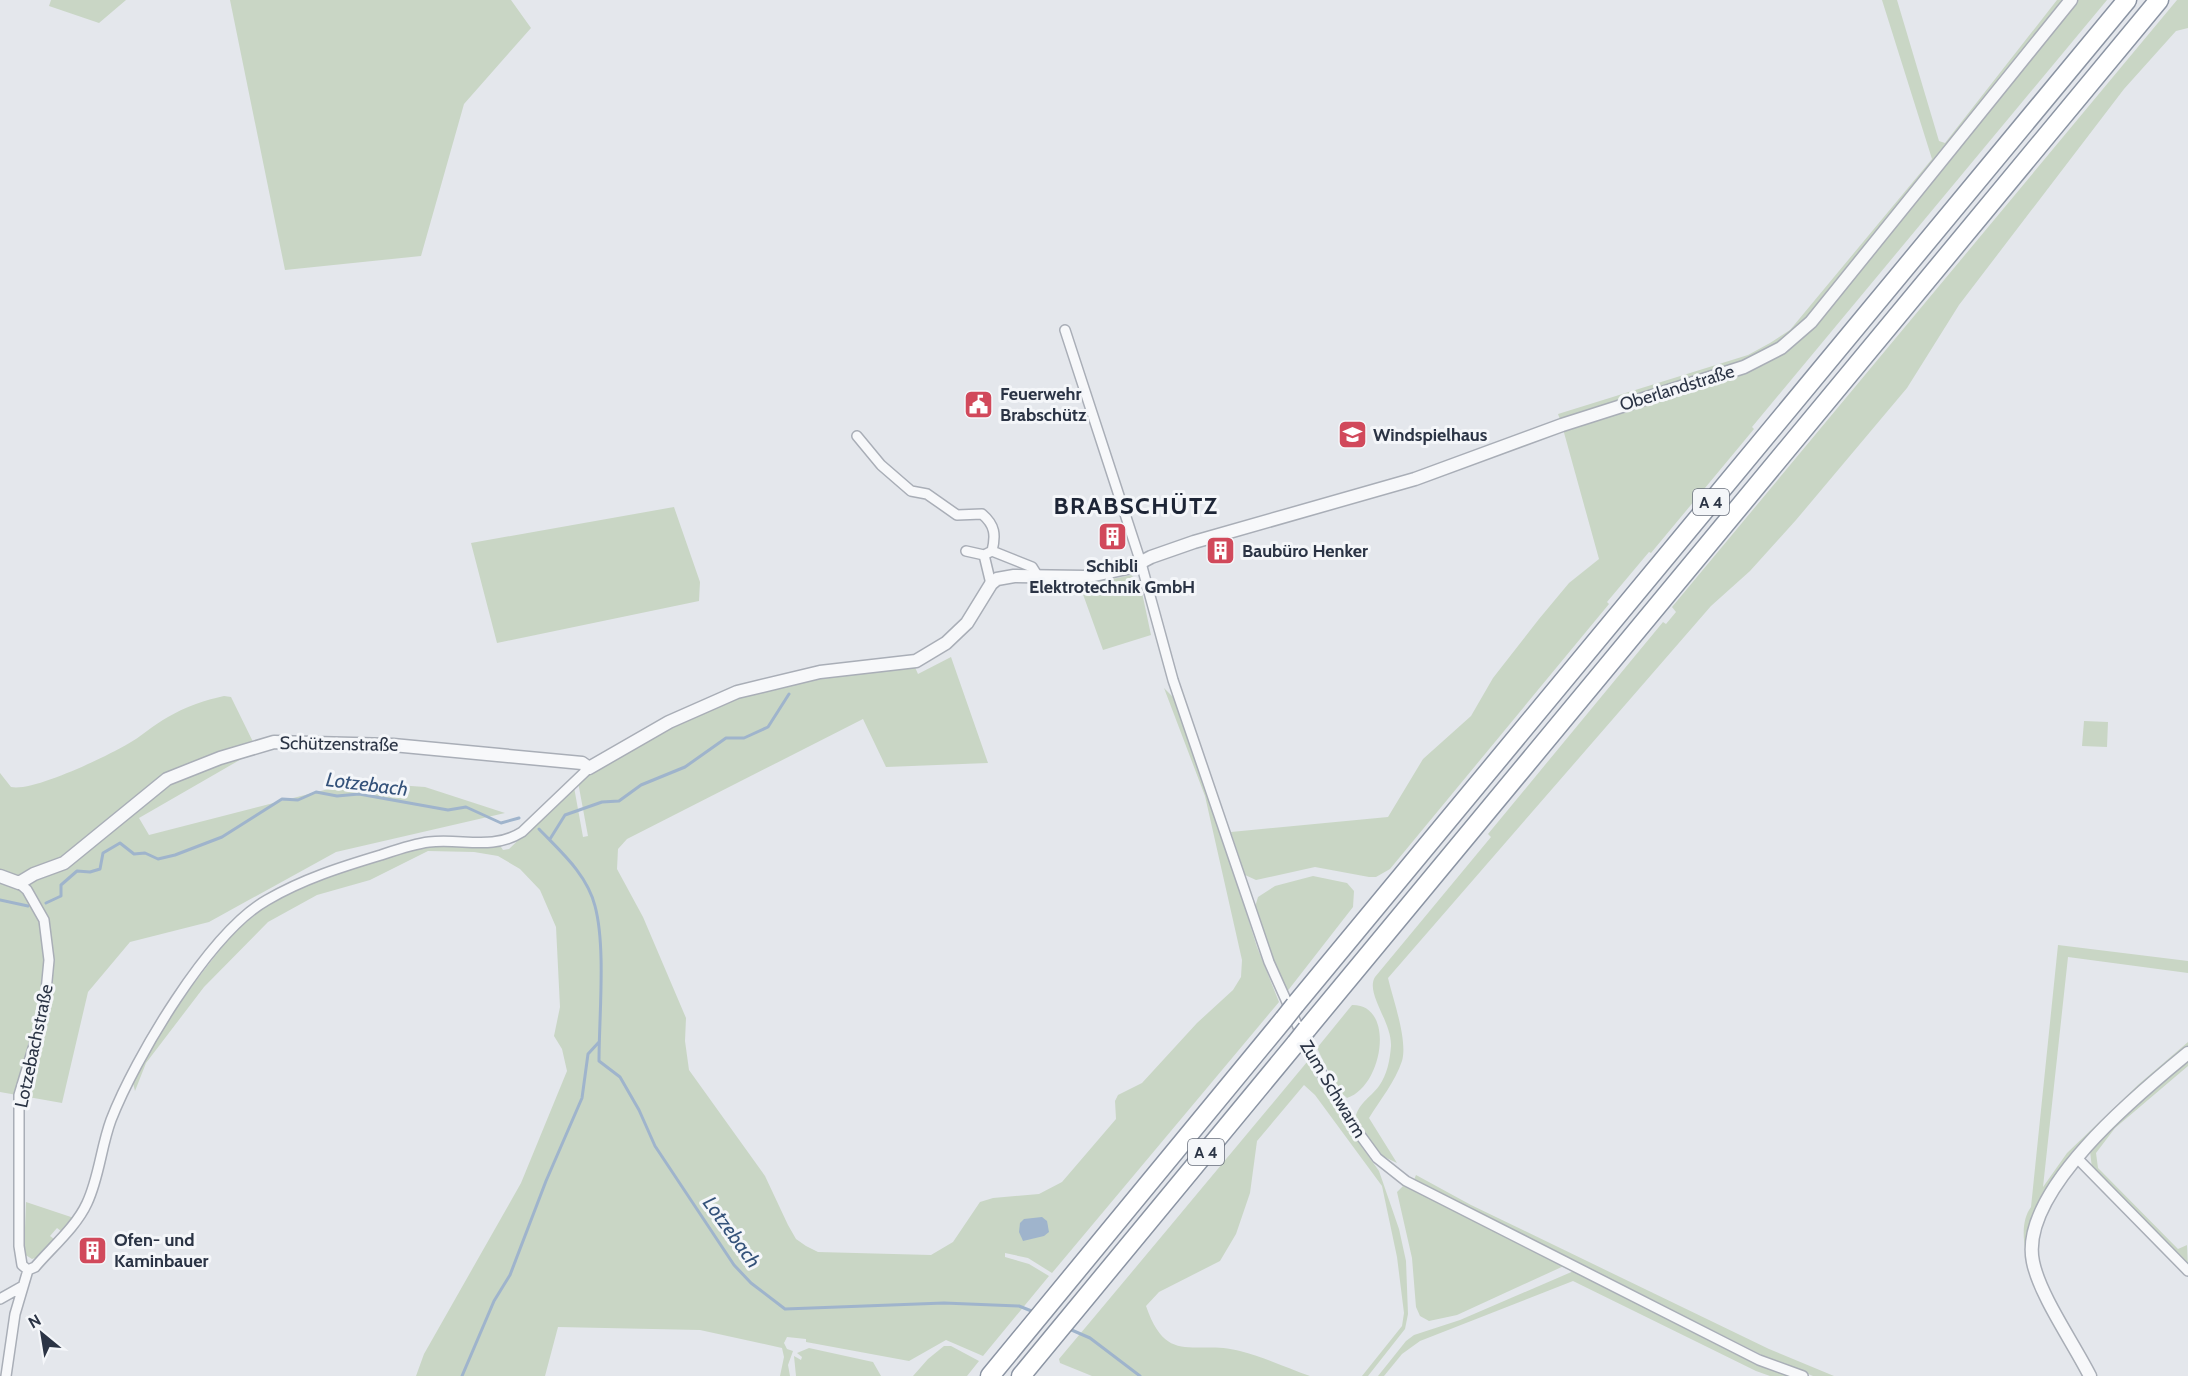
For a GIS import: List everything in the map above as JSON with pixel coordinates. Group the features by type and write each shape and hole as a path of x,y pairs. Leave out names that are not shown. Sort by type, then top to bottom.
{"highway":[{"name":"A 4","path":"990,1376 2127,0"},
{"name":"A 4","path":"1021,1376 2159,0"}],"street":[{"name":"Oberlandstraße","path":"991,584 997,579 1014,576 1085,577 1141,563 1150,557 1194,542 1416,479 1562,425 1744,367 1780,348 1822,309 2070,0"},
{"name":"Zum Schwarm","path":"1065,330 1141,563 1173,680 1282,995 1324,1078 1370,1149 1396,1174 1443,1200 1759,1360 1803,1376"},
{"path":"6,1376 15,1314 28,1270 35,1267 86,1205 104,1140 135,1064 188,985 241,918 265,901 305,880 417,844 442,841 493,844 510,840 522,832 589,768 669,722 737,692 820,672 916,661 946,644 967,623 991,584 988,553 996,537 991,522 982,514 973,512 957,515 927,494 911,491 881,465 857,436"},
{"path":"966,551 988,553 1032,567 1037,575"},
{"name":"Schützenstraße","path":"19,884 34,874 64,863 167,779 220,758 274,742 405,746 571,762 589,768"},
{"name":"Lotzebachstraße","path":"0,876 27,890 40,910 46,927 49,953 44,1012 20,1095 19,1246 22,1265 28,1270"},
{"path":"2090,1376 2033,1264 2032,1238 2042,1208 2077,1158 2113,1118 2188,1053"},
{"path":"2077,1158 2188,1271"},
{"path":"0,1299 23,1286"}],"green space":[{"path":"51,0 126,0 99,23 49,6"},
{"path":"230,0 511,0 531,28 464,104 421,256 285,270"},
{"path":"1882,0 1897,0 1939,141 1945,143 2057,0 2064,0 1834,287 1795,332 1759,357 1561,422 1558,414 1748,355 1790,330 1932,159"},
{"path":"2077,0 2107,0 1752,427 1754,429 1651,553 1649,552 1607,602 1609,604 1390,869 1376,877 1315,867 1256,880 1245,875 1231,832 1388,817 1423,759 1471,716 1493,678 1539,619 1569,583 1599,559 1563,429 1745,372 1764,365 1786,351 1811,329"},
{"path":"2177,0 2188,0 2188,28 2176,31 2124,89 1959,305 1907,388 1796,520 1750,571 1711,606 1388,978 1402,1031 1402,1061 1387,1091 1369,1118 1397,1163 1380,1155 1355,1120 1361,1105 1382,1082 1390,1057 1388,1027 1373,991 1375,977 1491,837 1488,834 1663,622 1666,624 1676,612 1672,607"},
{"path":"674,507 700,582 699,601 497,643 471,543"},
{"path":"1131,575 1140,583 1151,635 1103,650 1080,586"},
{"path":"951,657 988,763 886,767 863,719 627,839 618,849 617,869 643,917 686,1018 685,1041 689,1070 765,1176 796,1239 818,1252 931,1255 953,1242 980,1202 993,1198 1039,1194 1062,1182 1116,1119 1115,1101 1118,1095 1142,1083 1197,1023 1233,990 1241,977 1242,960 1205,796 1164,688 1175,699 1224,841 1257,947 1279,1002 1052,1273 1028,1258 1005,1253 1005,1257 1029,1264 1049,1276 983,1356 946,1340 909,1361 787,1337 784,1343 787,1349 793,1351 788,1365 790,1376 780,1376 784,1357 782,1348 700,1330 558,1327 545,1376 416,1376 424,1354 521,1183 567,1071 562,1049 554,1036 560,1007 556,927 540,890 520,869 498,856 474,852 428,851 370,880 317,895 268,922 204,987 146,1063 135,1091 132,1079 146,1054 191,987 233,933 270,903 306,883 419,847 446,845 509,849 574,787 583,837 588,836 578,782 636,746 696,714 738,696 781,683 914,665 918,674"},
{"path":"224,696 231,697 257,750 139,818 149,835 356,782 425,787 505,813 336,852 209,922 130,942 88,992 62,1103 0,1092 0,773 11,787 21,787 52,779 131,742 181,710"},
{"path":"2084,721 2108,722 2107,747 2082,746"},
{"path":"1313,876 1347,883 1354,891 1353,907 1286,993 1255,907 1258,897 1275,886"},
{"path":"2058,945 2188,961 2188,973 2068,957 2043,1187 2067,1153 2139,1084 2188,1042 2188,1048 2077,1151 2073,1151 2069,1156 2070,1161 2050,1186 2033,1215 2028,1236 2034,1264 2051,1305 2086,1376 2082,1376 2050,1317 2030,1268 2024,1244 2024,1224 2031,1207"},
{"path":"1352,1005 1366,1008 1375,1018 1380,1047 1369,1079 1359,1091 1347,1098 1337,1089 1317,1048"},
{"path":"2188,1058 2188,1066 2115,1128 2096,1153 2098,1168 2178,1249 2187,1245 2188,1268 2092,1168 2090,1151 2113,1124"},
{"path":"1307,1062 1379,1171 1399,1229 1406,1261 1408,1314 1405,1329 1368,1376 1362,1376 1402,1326 1404,1313 1397,1257 1382,1186 1315,1095 1304,1085 1257,1141 1250,1193 1236,1234 1220,1261 1159,1292 1146,1306 1154,1325 1163,1337 1173,1344 1184,1347 1224,1348 1240,1351 1310,1376 1092,1376 1060,1363 1059,1359"},
{"path":"1416,1175 1471,1205 1769,1349 1834,1376 1813,1376 1764,1356 1414,1180"},
{"path":"1403,1186 1566,1265 1457,1315 1429,1321 1420,1316 1416,1307 1412,1258 1397,1192"},
{"path":"26,1202 74,1218 61,1231 57,1228 50,1236 54,1239 38,1257 32,1259 24,1254"},
{"path":"1576,1270 1791,1376 1770,1376 1756,1371 1573,1281 1420,1341 1402,1354 1384,1376 1378,1376 1406,1341 1414,1335 1460,1320"},
{"path":"944,1346 951,1346 979,1361 967,1376 913,1376 928,1359"},
{"path":"809,1348 873,1362 881,1376 796,1376 794,1356 801,1360 802,1357 797,1353"}],"water":[{"path":"1042,1217 1047,1221 1049,1232 1044,1236 1023,1241 1019,1232 1020,1223 1024,1219"}],"waterway":[{"path":"550,839 565,815 602,802 619,801 641,785 685,767 726,738 744,738 768,727 789,694"},
{"name":"Lotzebach","path":"46,903 61,896 61,885 77,871 90,872 100,869 103,853 120,843 134,854 145,853 158,859 175,855 222,837 282,799 298,800 316,792 337,796 359,794 448,810 466,807 501,823 519,818"},
{"name":"Lotzebach","path":"539,829 579,873 595,906 601,961 599,1061 620,1077 639,1110 655,1146 734,1265 751,1283 785,1309 944,1303 1019,1306 1034,1312"},
{"name":"Lotzebach","path":"0,900 28,906"},
{"path":"462,1376 494,1301 510,1275 546,1181 582,1098 588,1054 599,1042"},
{"name":"Lotzebach","path":"1067,1328 1090,1338 1140,1376"}],"place":[{"name":"Feuerwehr Brabschütz","path":"979,404"},
{"name":"Windspielhaus","path":"1352,435"},
{"name":"Schibli Elektrotechnik GmbH","path":"1112,537"},
{"name":"Baubüro Henker","path":"1221,551"},
{"name":"Ofen- und Kaminbauer","path":"93,1250"}],"district":[{"name":"BRABSCHÜTZ","path":"1136,505"}]}
